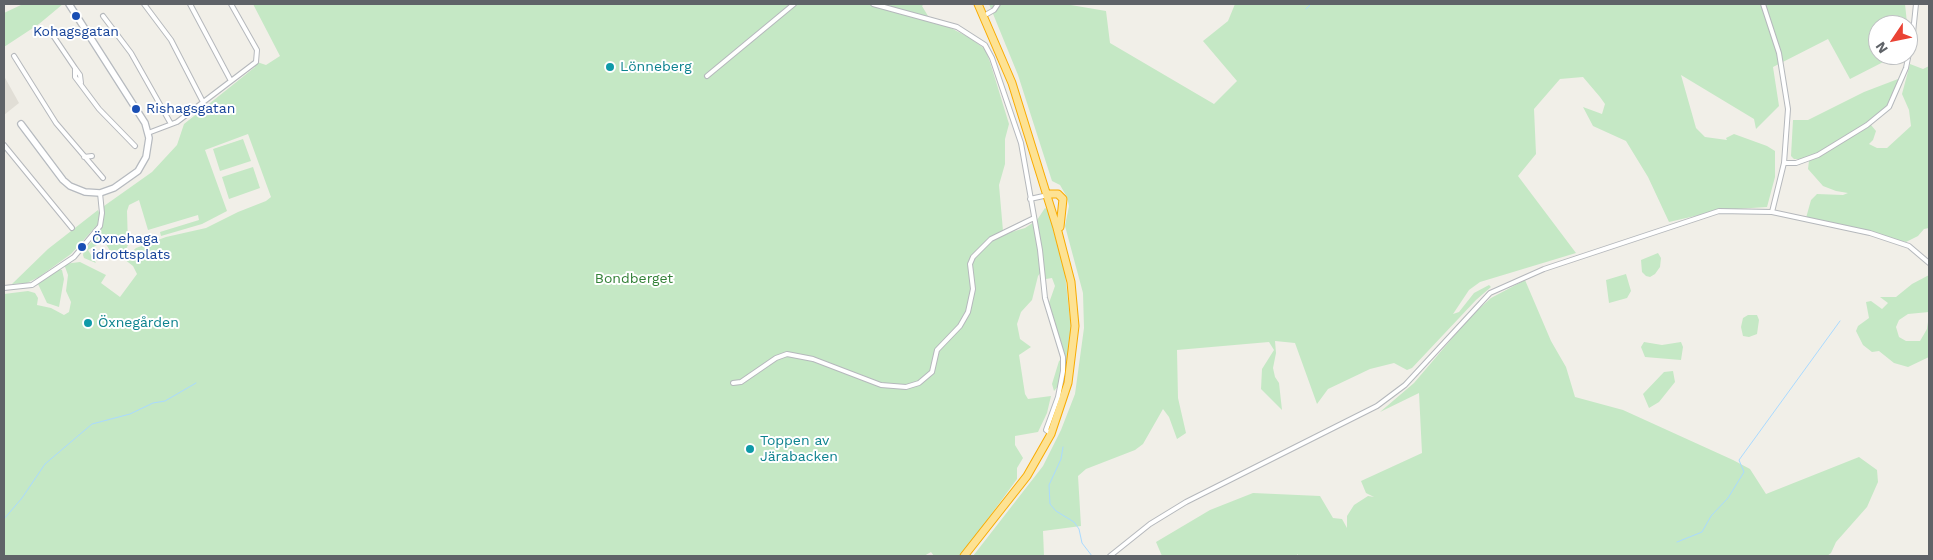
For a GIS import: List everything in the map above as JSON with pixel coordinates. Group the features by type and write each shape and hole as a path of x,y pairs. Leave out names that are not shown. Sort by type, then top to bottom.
{"highway":[{"path":"978,4 1012,83 1049,194"},
{"path":"964,556 1026,476 1051,434 1068,382 1074,326 1068,267 1049,194 1013,74 982,4"},
{"path":"968,556 1036,468 1053,437 1067,401 1076,356 1078,315 1073,274 1060,227 1063,199 1056,193 1049,194"}],"street":[{"path":"21,124 63,180 77,190 100,193 114,188 138,171 146,157 148,133 136,109 69,4"},
{"path":"144,4 171,40 203,102"},
{"path":"190,4 231,81"},
{"path":"148,133 171,124 254,64 258,55 231,4"},
{"path":"707,76 794,4"},
{"path":"873,4 957,27 985,45 992,58 1017,128 1025,162 1045,298 1064,364 1058,397 1046,430 1051,434"},
{"path":"987,14 994,10 998,4"},
{"path":"1763,4 1779,53 1788,109 1784,163 1772,212"},
{"path":"1784,163 1796,164 1818,155 1868,125 1889,107 1906,68 1911,46 1916,4"},
{"path":"104,16 131,53 171,124"},
{"path":"52,34 75,68 75,77 99,109 135,146"},
{"path":"14,56 56,123 103,178"},
{"path":"4,145 72,228"},
{"path":"84,157 92,156"},
{"path":"4,288 32,285 74,256 100,226 102,213 100,193"},
{"path":"1030,199 1049,194"},
{"path":"1110,556 1150,524 1186,502 1377,406 1405,384 1490,292 1544,269 1719,211 1772,212 1870,233 1909,246 1929,263"},
{"path":"733,383 741,382 776,358 788,354 813,359 881,385 906,387 919,383 932,372 937,350 960,326 968,312 973,289 970,264 973,257 992,239 1034,218"}],"shaded area":[{"path":"4,76 19,103 4,115"}],"green space":[{"path":"23,4 63,4 39,24 4,47 4,13"},
{"name":"Bondberget","path":"253,4 924,4 922,6 928,16 970,38 985,49 990,62 1009,124 1005,139 1005,164 999,185 1003,231 1001,235 1025,228 1037,220 1045,208 1048,210 1065,274 1071,328 1069,361 1065,378 1054,391 1052,384 1059,361 1065,357 1049,303 1055,286 1052,278 1046,279 1041,272 1038,276 1032,300 1021,312 1017,324 1020,339 1031,347 1019,355 1025,394 1028,399 1051,396 1047,413 1038,432 1015,436 1015,445 1023,458 1017,468 1017,479 961,556 934,556 931,552 924,556 4,556 4,294 28,291 35,293 38,298 37,305 51,308 64,315 69,312 71,302 66,291 68,275 64,264 80,262 106,275 101,283 120,297 137,274 133,266 124,259 136,248 166,237 206,228 271,197 248,134 205,150 227,211 202,224 161,236 160,232 199,220 198,215 148,230 139,200 129,205 127,211 128,245 125,251 115,259 104,241 88,250 96,263 84,258 83,255 84,250 97,236 102,226 104,206 152,172 177,145 184,124 255,67 250,64 254,61 266,65 280,56"},
{"path":"989,4 1065,4 1106,11 1110,43 1214,104 1237,81 1203,41 1228,21 1235,4 1905,4 1906,15 1868,15 1868,65 1877,65 1850,79 1828,39 1773,67 1779,106 1756,129 1754,119 1681,75 1696,128 1705,137 1727,140 1726,138 1734,134 1767,146 1775,151 1775,177 1767,207 1721,210 1669,222 1648,177 1626,141 1593,126 1583,107 1602,114 1605,104 1600,97 1583,77 1560,79 1534,109 1536,154 1518,176 1576,253 1480,282 1469,290 1453,314 1459,312 1474,293 1489,285 1491,287 1476,300 1412,368 1407,370 1394,363 1370,369 1328,389 1317,404 1295,343 1275,341 1276,353 1273,368 1279,383 1282,410 1261,389 1262,369 1274,350 1269,342 1177,350 1178,398 1186,433 1177,439 1169,417 1163,409 1143,444 1135,450 1086,469 1078,476 1081,526 1043,531 1044,556 973,556 1043,466 1061,430 1075,394 1084,328 1083,293 1065,226 1069,206 1067,197 1060,185 1052,181 1018,75"},
{"path":"1910,65 1923,69 1929,66 1929,228 1924,229 1918,236 1906,242 1806,218 1811,200 1817,194 1843,195 1848,193 1823,186 1808,169 1809,161 1871,125 1876,131 1873,140 1869,144 1877,148 1887,148 1911,126 1909,110 1902,94"},
{"path":"1898,79 1898,85 1885,109 1859,128 1820,152 1802,159 1794,159 1791,156 1793,120 1808,120 1864,92"},
{"path":"243,139 251,161 220,171 213,149"},
{"path":"253,167 260,188 229,199 222,177"},
{"path":"98,210 100,215 98,224 71,254 39,277 27,283 12,284 48,249"},
{"path":"1658,253 1661,258 1660,267 1655,274 1650,277 1646,276 1642,272 1641,260"},
{"path":"58,269 62,270 64,279 59,307 47,303 38,284"},
{"path":"1626,274 1631,291 1627,298 1609,303 1606,280"},
{"path":"1929,275 1929,312 1908,314 1899,320 1896,327 1899,337 1906,341 1920,341 1927,329 1929,315 1929,357 1908,367 1894,363 1879,351 1872,352 1863,345 1856,331 1858,326 1869,318 1866,302 1871,301 1882,309 1888,303 1880,297 1896,297 1912,284"},
{"path":"1525,280 1551,341 1566,367 1575,397 1623,410 1733,460 1750,469 1766,494 1859,457 1877,470 1878,482 1867,507 1836,542 1831,553 1827,556 1298,556 1298,554 1296,556 1162,556 1156,542 1210,510 1253,493 1320,496 1333,518 1342,519 1347,528 1347,516 1354,505 1368,496 1374,497 1366,493 1361,481 1422,453 1419,393 1380,412 1414,383 1471,316 1491,298"},
{"path":"1748,315 1757,315 1759,320 1757,334 1749,337 1743,336 1741,327 1743,318"},
{"path":"1644,342 1662,345 1681,342 1683,347 1681,360 1645,357 1641,347"},
{"path":"1673,371 1675,382 1659,402 1649,408 1643,394 1664,372"}],"waterway":[{"path":"1306,9 1311,4"},
{"path":"1677,542 1702,532 1711,516 1728,498 1744,472 1739,460 1840,321"},
{"path":"4,519 22,498 45,464 92,424 130,414 153,403 165,401 196,383"},
{"path":"1063,447 1061,459 1049,485 1050,504 1056,511 1074,522 1079,529 1082,543 1092,556"}],"place":[{"name":"Kohagsgatan","path":"76,16"},
{"name":"Lönneberg","path":"610,67"},
{"name":"Rishagsgatan","path":"136,109"},
{"name":"Öxnehaga idrottsplats","path":"82,247"},
{"name":"Öxnegården","path":"88,323"},
{"name":"Toppen av Järabacken","path":"750,449"}]}
